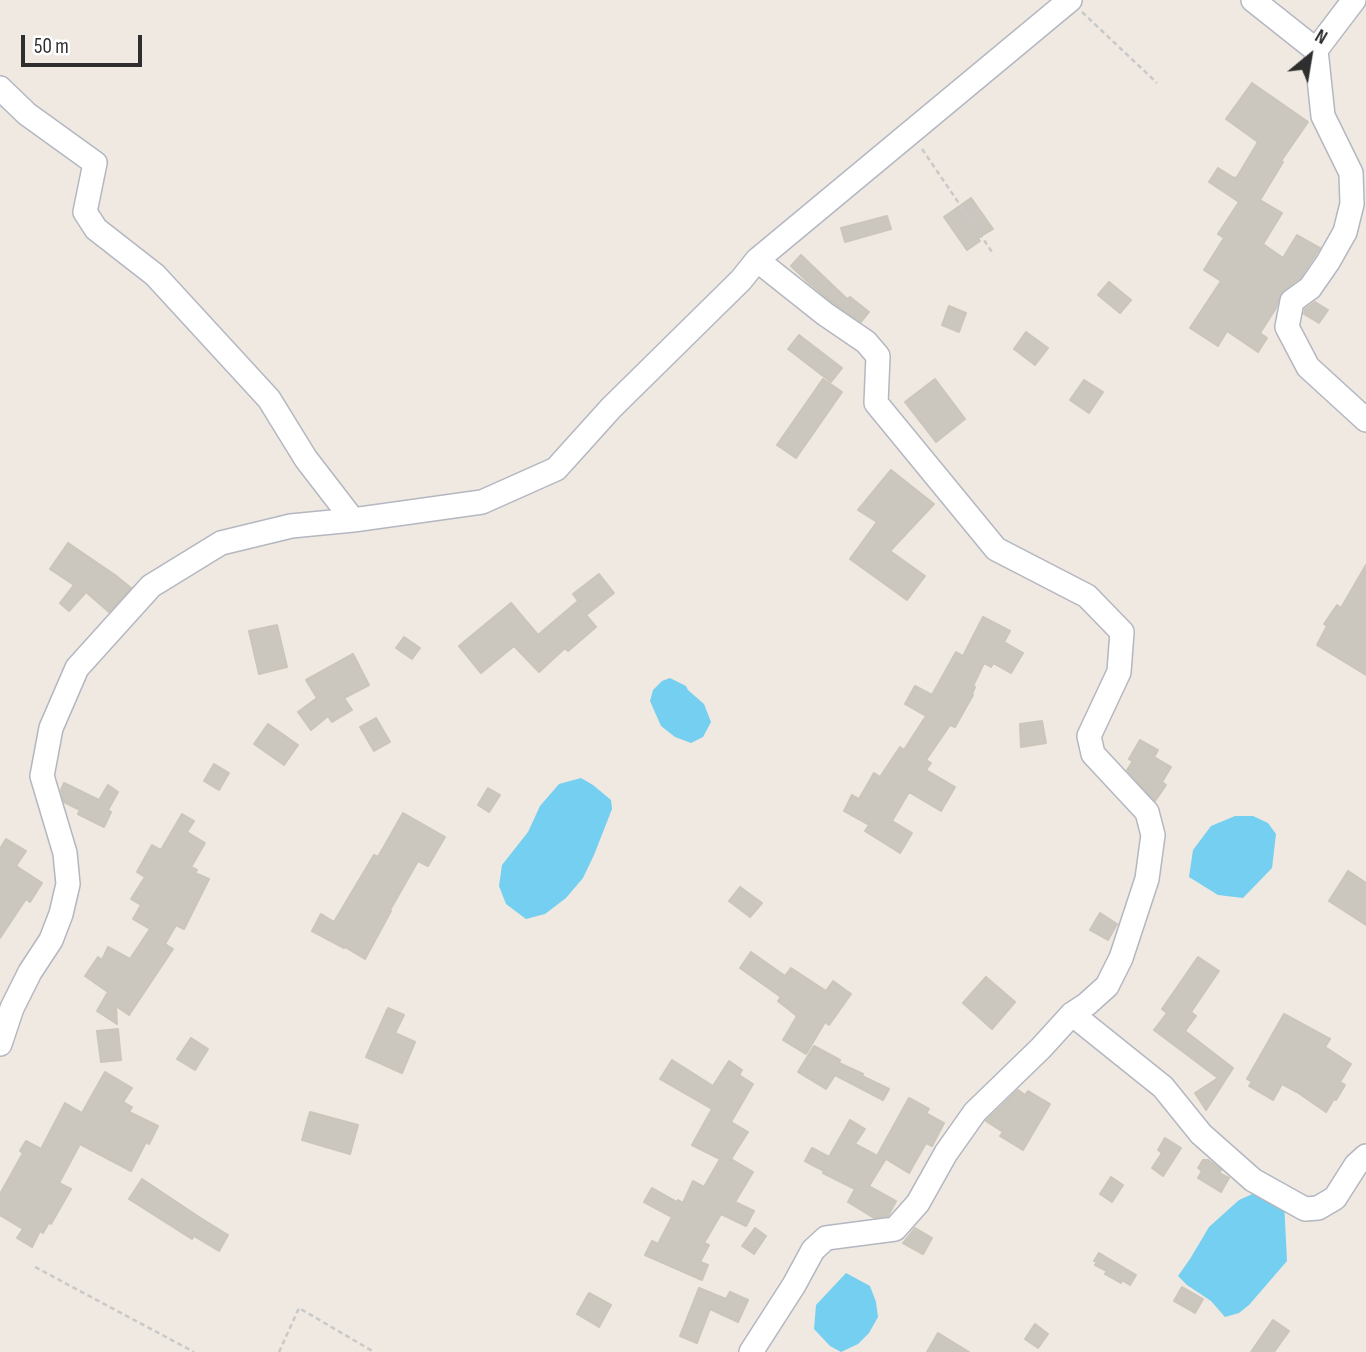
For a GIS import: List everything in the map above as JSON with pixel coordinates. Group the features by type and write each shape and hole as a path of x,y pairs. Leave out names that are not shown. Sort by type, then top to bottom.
{"street":[{"path":"0,1044 12,1008 30,972 51,940 68,884 65,853 42,776 51,728 77,668 152,586 221,542 291,526 482,502 556,470 611,408 741,280 757,260 1070,0"},
{"path":"1253,0 1316,50"},
{"path":"1354,0 1316,50 1324,116 1350,173 1352,204 1345,232 1328,262 1310,288 1292,301 1287,327 1308,367 1366,420"},
{"path":"0,88 27,114 95,163 85,212 96,229 155,275 269,399 306,459 352,520"},
{"path":"751,1352 813,1250 825,1238 895,1229 918,1203 946,1153 975,1112 1072,1014 1107,986 1121,958 1147,879 1153,835 1147,812 1093,754 1089,736 1119,672 1122,632 1087,596 996,549 876,402 878,356 866,342 825,314 757,260"},
{"path":"1072,1014 1163,1087 1201,1134 1253,1180 1305,1209 1318,1208 1335,1198 1356,1164 1366,1156"}],"path":[{"path":"1070,0 1157,83"},
{"path":"910,132 992,252"},
{"path":"35,1267 194,1352"},
{"path":"279,1352 299,1308 374,1352"}],"water":[{"path":"670,678 686,686 704,704 711,722 703,737 691,743 675,737 661,726 650,701 653,690 662,681"},
{"path":"581,778 611,800 612,809 583,878 566,898 545,914 526,919 506,904 499,886 502,865 528,832 540,806 559,784"},
{"path":"1235,816 1253,816 1268,823 1276,834 1272,868 1243,898 1218,895 1189,877 1193,850 1211,826"},
{"path":"1259,1191 1284,1201 1287,1261 1249,1305 1239,1313 1225,1317 1211,1301 1178,1276 1209,1227 1239,1200"},
{"path":"846,1273 870,1286 878,1317 869,1333 858,1344 841,1352 830,1346 814,1329 816,1305"}],"building":[{"path":"1252,83 1308,122 1281,161 1283,162 1260,200 1282,213 1263,244 1283,258 1297,235 1320,248 1300,278 1279,297 1276,308 1260,333 1267,338 1258,352 1227,331 1218,346 1190,328 1221,281 1204,270 1224,238 1218,234 1239,202 1209,182 1218,168 1234,178 1237,177 1258,142 1226,119"},
{"path":"971,198 993,229 978,238 980,241 967,250 944,217"},
{"path":"887,216 891,229 845,242 841,228"},
{"path":"801,255 847,299 850,297 869,312 861,322 833,303 791,266"},
{"path":"1109,282 1131,300 1120,313 1098,295"},
{"path":"1315,302 1328,310 1319,323 1304,314 1305,309"},
{"path":"949,306 966,313 959,332 942,325"},
{"path":"1026,332 1048,348 1035,365 1014,349"},
{"path":"799,335 842,368 831,382 788,349"},
{"path":"823,379 842,392 796,458 777,445"},
{"path":"935,379 965,419 936,442 905,402"},
{"path":"1084,380 1103,392 1089,413 1070,400"},
{"path":"891,470 934,504 890,551 925,576 907,600 850,559 877,522 858,510"},
{"path":"68,543 131,588 109,612 86,592 69,611 60,603 74,585 50,569"},
{"path":"1366,565 1366,675 1317,645 1327,626 1324,624 1337,605 1341,608"},
{"path":"599,574 614,593 586,615 596,627 568,651 565,648 539,672 514,646 481,673 459,646 511,603 538,635 578,601 573,594"},
{"path":"983,617 1010,631 1004,642 1023,653 1011,673 993,663 991,667 984,663 973,686 973,695 955,727 950,725 926,760 931,763 926,770 955,787 941,811 909,792 892,821 912,833 900,853 865,831 869,825 844,811 852,795 859,799 874,773 880,777 900,747 904,750 926,716 905,704 915,686 932,695 956,652 963,656"},
{"path":"277,625 287,667 259,674 249,631"},
{"path":"404,637 420,648 412,659 396,648"},
{"path":"353,654 369,685 344,698 352,710 332,722 328,716 311,730 298,712 317,698 306,680"},
{"path":"376,718 390,742 374,751 360,727"},
{"path":"1042,721 1046,743 1021,747 1020,724"},
{"path":"268,724 298,745 284,765 254,744"},
{"path":"1140,740 1158,750 1154,757 1171,767 1162,782 1166,785 1155,801 1127,770 1133,761 1129,759"},
{"path":"214,764 229,773 219,790 204,781"},
{"path":"64,783 99,800 108,785 118,792 108,810 111,812 104,827 78,814 80,810 64,802 61,790"},
{"path":"488,788 500,795 489,812 478,805"},
{"path":"403,813 445,837 428,866 418,861 365,959 312,931 321,914 334,922 374,855 378,857"},
{"path":"182,814 194,821 187,832 205,843 191,867 197,870 195,873 209,879 184,929 176,925 165,944 173,949 129,1015 116,1006 117,1024 97,1011 108,992 85,976 98,957 102,960 108,947 130,959 150,929 133,919 141,905 131,899 145,877 137,872 152,845 161,850"},
{"path":"6,839 26,851 16,866 42,883 30,902 26,899 0,938 0,849"},
{"path":"1348,871 1366,883 1366,925 1329,901"},
{"path":"740,887 762,903 750,917 729,901"},
{"path":"1100,913 1117,924 1108,940 1090,930"},
{"path":"751,952 785,976 791,968 826,991 833,981 851,994 829,1025 825,1022 806,1054 783,1040 797,1016 778,1001 781,997 740,968"},
{"path":"1198,957 1219,971 1191,1012 1196,1016 1185,1031 1233,1068 1206,1110 1195,1093 1218,1078 1154,1030 1167,1013 1162,1009"},
{"path":"986,977 1015,1002 992,1029 963,1003"},
{"path":"388,1008 404,1015 395,1033 415,1042 402,1073 366,1057"},
{"path":"1284,1014 1330,1039 1325,1047 1351,1064 1340,1082 1345,1085 1326,1112 1282,1084 1273,1100 1249,1086 1252,1082 1247,1079"},
{"path":"118,1029 121,1060 101,1062 97,1031"},
{"path":"191,1038 208,1049 195,1070 177,1059"},
{"path":"814,1046 840,1060 839,1063 889,1089 883,1100 835,1075 826,1089 798,1072"},
{"path":"672,1060 713,1086 729,1061 742,1070 739,1075 753,1084 731,1122 748,1132 731,1159 753,1172 735,1202 754,1211 746,1226 721,1214 704,1243 709,1245 700,1262 708,1265 702,1280 645,1255 652,1241 658,1244 672,1217 644,1202 652,1188 683,1203 693,1181 704,1187 720,1159 692,1145 712,1109 660,1079"},
{"path":"105,1072 132,1088 123,1102 132,1107 129,1112 158,1126 131,1171 80,1144 59,1183 71,1189 51,1224 49,1222 43,1233 40,1231 32,1247 17,1238 23,1229 0,1215 0,1194 23,1153 20,1151 26,1141 41,1149 65,1103 82,1113"},
{"path":"1018,1090 1025,1095 1028,1091 1050,1104 1023,1150 1000,1136 1003,1132 986,1121"},
{"path":"909,1098 929,1109 926,1113 944,1123 932,1146 926,1143 909,1173 878,1154"},
{"path":"310,1112 358,1125 350,1154 302,1140"},
{"path":"850,1120 865,1129 855,1144 885,1160 869,1186 896,1201 888,1216 874,1218 848,1202 855,1189 805,1161 812,1148 829,1157"},
{"path":"1165,1138 1181,1148 1163,1176 1152,1168 1162,1153 1158,1150"},
{"path":"1203,1160 1211,1162 1221,1170 1219,1173 1229,1178 1221,1192 1198,1178 1202,1171 1198,1168"},
{"path":"1111,1177 1123,1185 1112,1202 1100,1194"},
{"path":"142,1179 228,1235 219,1251 194,1236 192,1239 129,1199"},
{"path":"755,1228 766,1236 754,1254 742,1246"},
{"path":"915,1228 932,1238 923,1254 903,1243"},
{"path":"1099,1253 1136,1275 1130,1285 1105,1274 1107,1271 1095,1265 1097,1262 1094,1261"},
{"path":"1182,1287 1203,1299 1195,1313 1174,1301"},
{"path":"699,1288 726,1299 730,1292 748,1300 738,1322 710,1309 697,1343 680,1336"},
{"path":"589,1293 611,1305 599,1327 577,1314"},
{"path":"1273,1320 1289,1331 1274,1352 1251,1352"},
{"path":"1035,1324 1048,1334 1038,1348 1025,1339"},
{"path":"938,1333 969,1352 927,1352"}]}
